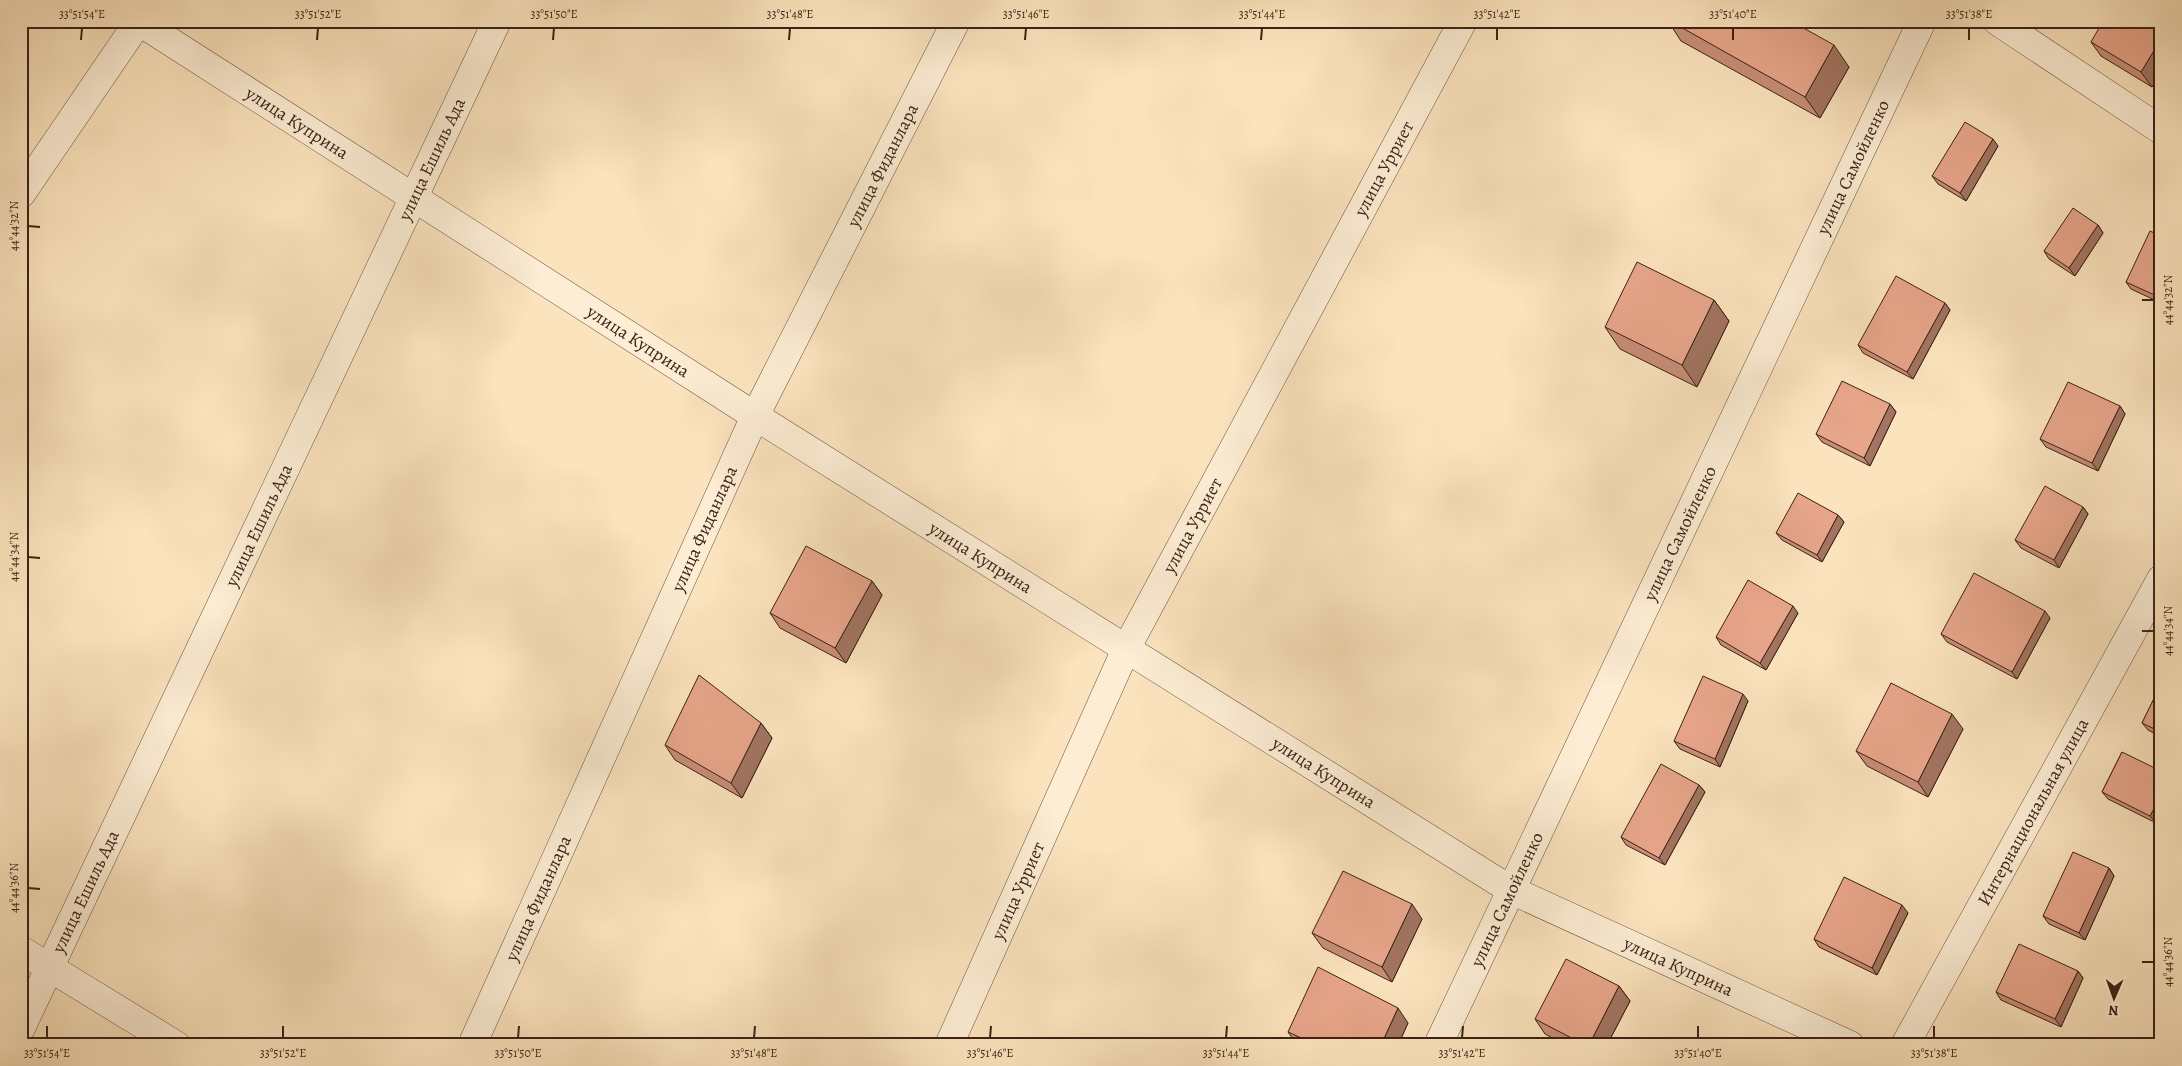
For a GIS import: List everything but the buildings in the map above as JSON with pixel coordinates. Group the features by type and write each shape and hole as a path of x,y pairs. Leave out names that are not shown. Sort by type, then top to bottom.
{"street":[{"name":"улица Куприна","path":"139,21 755,416 1511,890 1850,1045"},
{"path":"21,194 139,21"},
{"name":"улица Ешиль Ада","path":"21,1028 415,198 497,21"},
{"name":"улица Фиданлара","path":"472,1045 755,416 956,21"},
{"name":"улица Урриет","path":"948,1045 1126,649 1463,21"},
{"name":"улица Самойленко","path":"1438,1045 1922,21"},
{"path":"1997,21 2161,130"},
{"name":"Интернациональная улица","path":"1905,1045 2161,578"},
{"path":"21,950 176,1045"}]}
